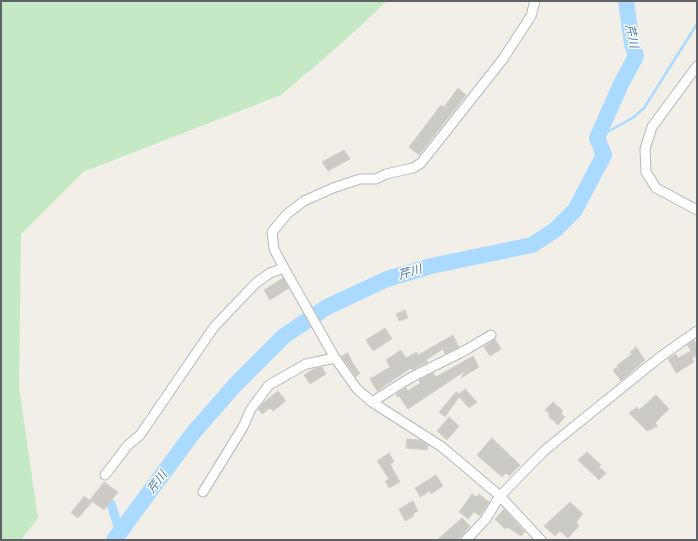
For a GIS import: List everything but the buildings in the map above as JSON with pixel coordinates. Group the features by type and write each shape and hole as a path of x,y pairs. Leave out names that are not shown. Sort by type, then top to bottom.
{"street":[{"path":"535,1 531,16 503,58 421,162 413,168 386,174 376,179 360,179 333,188 304,202 287,214 272,232 274,250 333,354 357,389 372,402 442,447 500,496 541,540"},
{"path":"697,66 652,127 645,149 646,172 656,188 697,210"},
{"path":"105,475 128,445 140,435 214,327 256,283 270,273 284,268"},
{"path":"466,540 485,520 500,496 545,450 660,357 697,331"},
{"path":"372,402 410,378 464,351 491,335"},
{"path":"203,492 243,427 251,409 269,386 306,364 333,354"}],"green space":[{"path":"1,1 387,1 343,42 281,95 83,172 21,234 19,387 38,518 21,540 1,540"}],"waterway":[{"name":"芹川","path":"114,540 193,433 236,384 284,336 327,307 387,279 431,266 532,245 555,230 575,210 604,155 597,138 621,84 636,56 632,44 626,1"},
{"path":"597,138 634,117 644,108 697,24"},
{"path":"111,504 120,532"}]}
